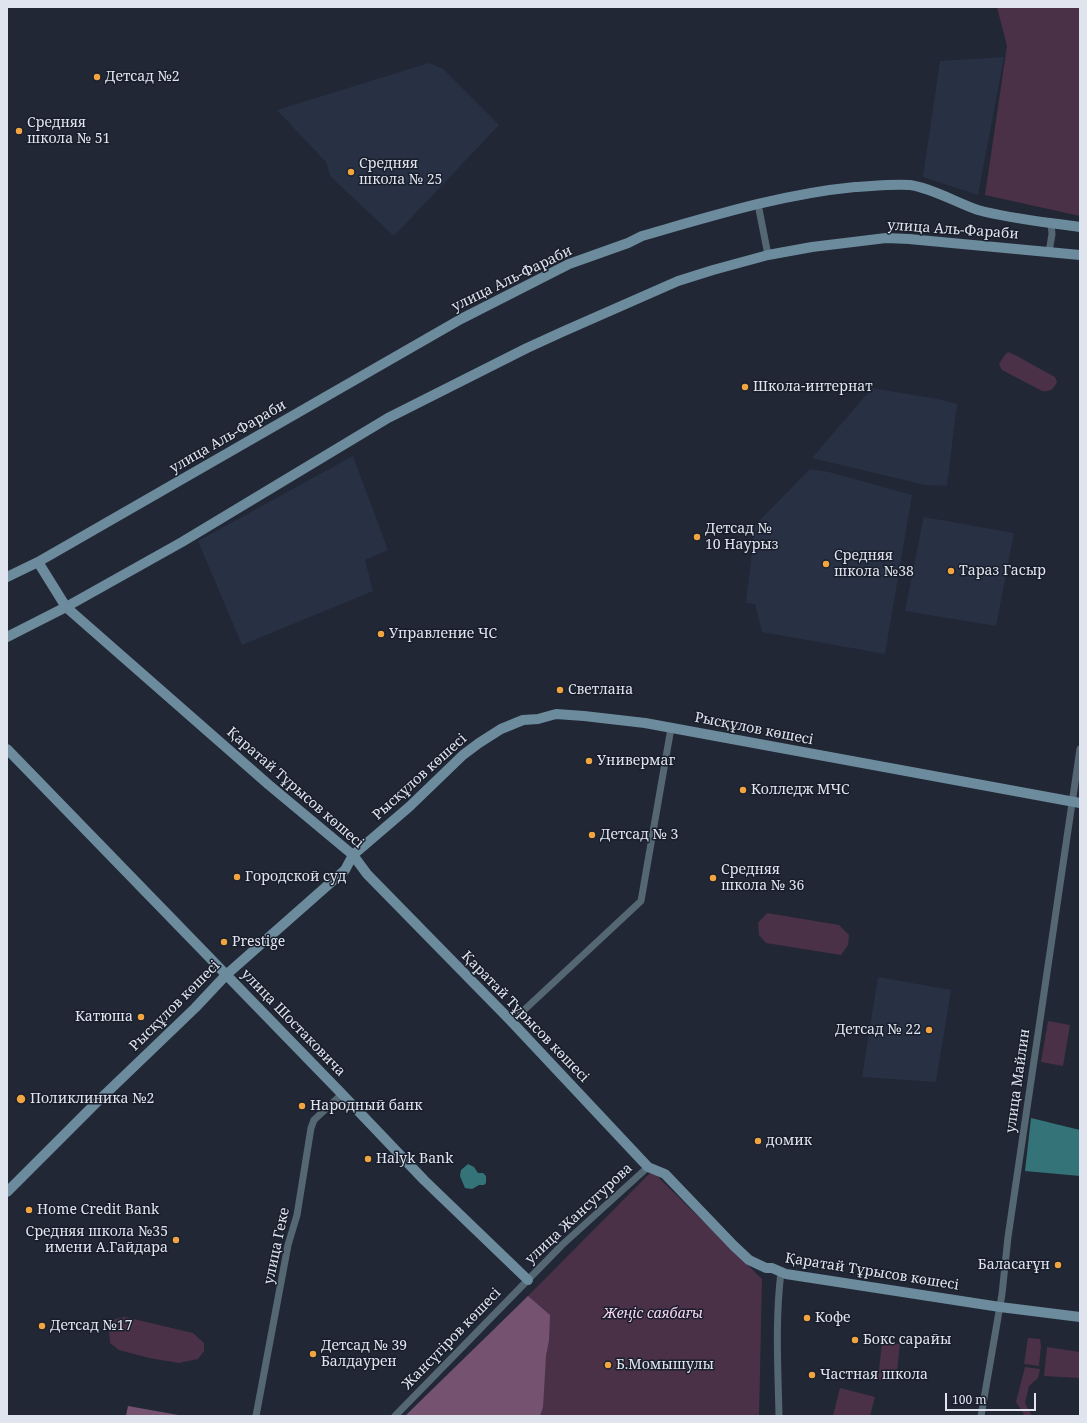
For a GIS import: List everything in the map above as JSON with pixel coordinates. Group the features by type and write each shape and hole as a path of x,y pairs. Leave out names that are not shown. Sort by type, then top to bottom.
{"main road":[{"name":"улица Аль-Фараби","path":"7,578 38,562 455,322 569,264 628,243 642,236 734,209 820,191 873,186 910,185 976,209 1005,217 1080,227"},
{"name":"улица Аль-Фараби","path":"7,637 66,607 182,542 388,418 527,348 678,282 713,270 768,255 812,247 886,238 1080,255"},
{"name":"Қаратай Тұрысов көшесі","path":"38,562 66,607 269,785 354,855 367,874 510,1020 648,1167 665,1174 749,1260 781,1272 1000,1307 1080,1317"},
{"name":"Рысқұлов көшесі","path":"7,1192 96,1103 195,1008 226,974 345,870 354,855 479,743 501,729 523,720 538,719 556,714 645,723 1076,803"},
{"name":"улица Шостаковича","path":"7,749 424,1180 528,1280"}],"street":[{"path":"758,204 768,255"},
{"path":"1049,252 1052,234 1051,223"},
{"path":"510,1020 522,1012 641,901 671,728"},
{"name":"улица Майлин","path":"982,1416 1000,1307 1008,1237 1076,803 1080,749"},
{"name":"улица Геке","path":"256,1416 288,1245 298,1214 311,1128 314,1120 342,1094"},
{"name":"улица Жансугурова","path":"528,1280 562,1244 648,1167"},
{"path":"779,1416 778,1357 781,1272"},
{"name":"Жансүгіров көшесі","path":"395,1416 528,1280"}],"shaded area":[{"path":"1004,57 978,195 923,177 940,61"},
{"path":"429,63 443,69 499,125 394,236 331,177 326,162 277,110"},
{"path":"872,388 937,399 957,404 947,486 925,485 812,458"},
{"path":"353,456 388,550 365,560 373,591 242,645 198,541"},
{"name":"Средняя школа №38","path":"810,469 829,472 912,495 885,654 762,632 755,604 746,603 755,525"},
{"path":"924,515 924,517 1014,533 996,626 905,611"},
{"path":"878,977 951,990 936,1082 862,1077"},
{"path":"1031,1118 1080,1130 1080,1176 1025,1171"},
{"path":"468,1164 474,1167 478,1173 483,1173 486,1176 486,1183 484,1185 479,1185 472,1189 465,1188 460,1176 461,1170"},
{"path":"528,1296 550,1315 543,1407 540,1416 405,1416"},
{"path":"128,1406 184,1416 126,1416"}],"green space":[{"path":"997,7 1080,7 1080,216 985,195 1007,46"},
{"path":"1008,352 1055,377 1057,382 1051,390 1042,391 1002,370 999,364"},
{"path":"767,913 839,925 849,935 848,945 841,955 766,943 759,935 758,923"},
{"path":"1048,1021 1070,1025 1063,1066 1041,1062"},
{"name":"Жеңіс саябағы","path":"652,1171 762,1279 759,1416 409,1416"},
{"path":"125,1317 193,1333 204,1343 204,1351 198,1359 179,1363 149,1358 119,1350 110,1343 109,1330 115,1319"},
{"path":"1028,1338 1040,1339 1041,1346 1039,1366 1024,1364"},
{"path":"882,1342 900,1344 896,1381 878,1380"},
{"path":"1047,1347 1080,1352 1080,1396 1079,1378 1044,1376"},
{"path":"1025,1367 1040,1369 1038,1378 1029,1386 1025,1403 1032,1416 1025,1416 1016,1402"},
{"path":"840,1388 875,1397 870,1416 833,1416"}],"place":[{"name":"Детсад №2","path":"97,77"},
{"name":"Средняя школа № 51","path":"19,131"},
{"name":"Средняя школа № 25","path":"351,172"},
{"name":"Школа-интернат","path":"745,387"},
{"name":"Детсад № 10 Наурыз","path":"697,537"},
{"name":"Средняя школа №38","path":"826,564"},
{"name":"Тараз Гасыр","path":"951,571"},
{"name":"Управление ЧС","path":"381,634"},
{"name":"Светлана","path":"560,690"},
{"name":"Универмаг","path":"589,761"},
{"name":"Колледж МЧС","path":"743,790"},
{"name":"Детсад № 3","path":"592,835"},
{"name":"Городской суд","path":"237,877"},
{"name":"Средняя школа № 36","path":"713,878"},
{"name":"Prestige","path":"224,942"},
{"name":"Катюша","path":"141,1017"},
{"name":"Детсад № 22","path":"929,1030"},
{"name":"Поликлиника №2","path":"21,1099"},
{"name":"Народный банк","path":"302,1106"},
{"name":"домик","path":"758,1141"},
{"name":"Halyk Bank","path":"368,1159"},
{"name":"Home Credit Bank","path":"29,1210"},
{"name":"Средняя школа №35 имени А.Гайдара","path":"176,1240"},
{"name":"Баласағұн","path":"1058,1265"},
{"name":"Кофе","path":"807,1318"},
{"name":"Детсад №17","path":"42,1326"},
{"name":"Бокс сарайы","path":"855,1340"},
{"name":"Детсад № 39 Балдаурен","path":"313,1354"},
{"name":"Б.Момышулы","path":"608,1365"},
{"name":"Частная школа","path":"812,1375"}]}
